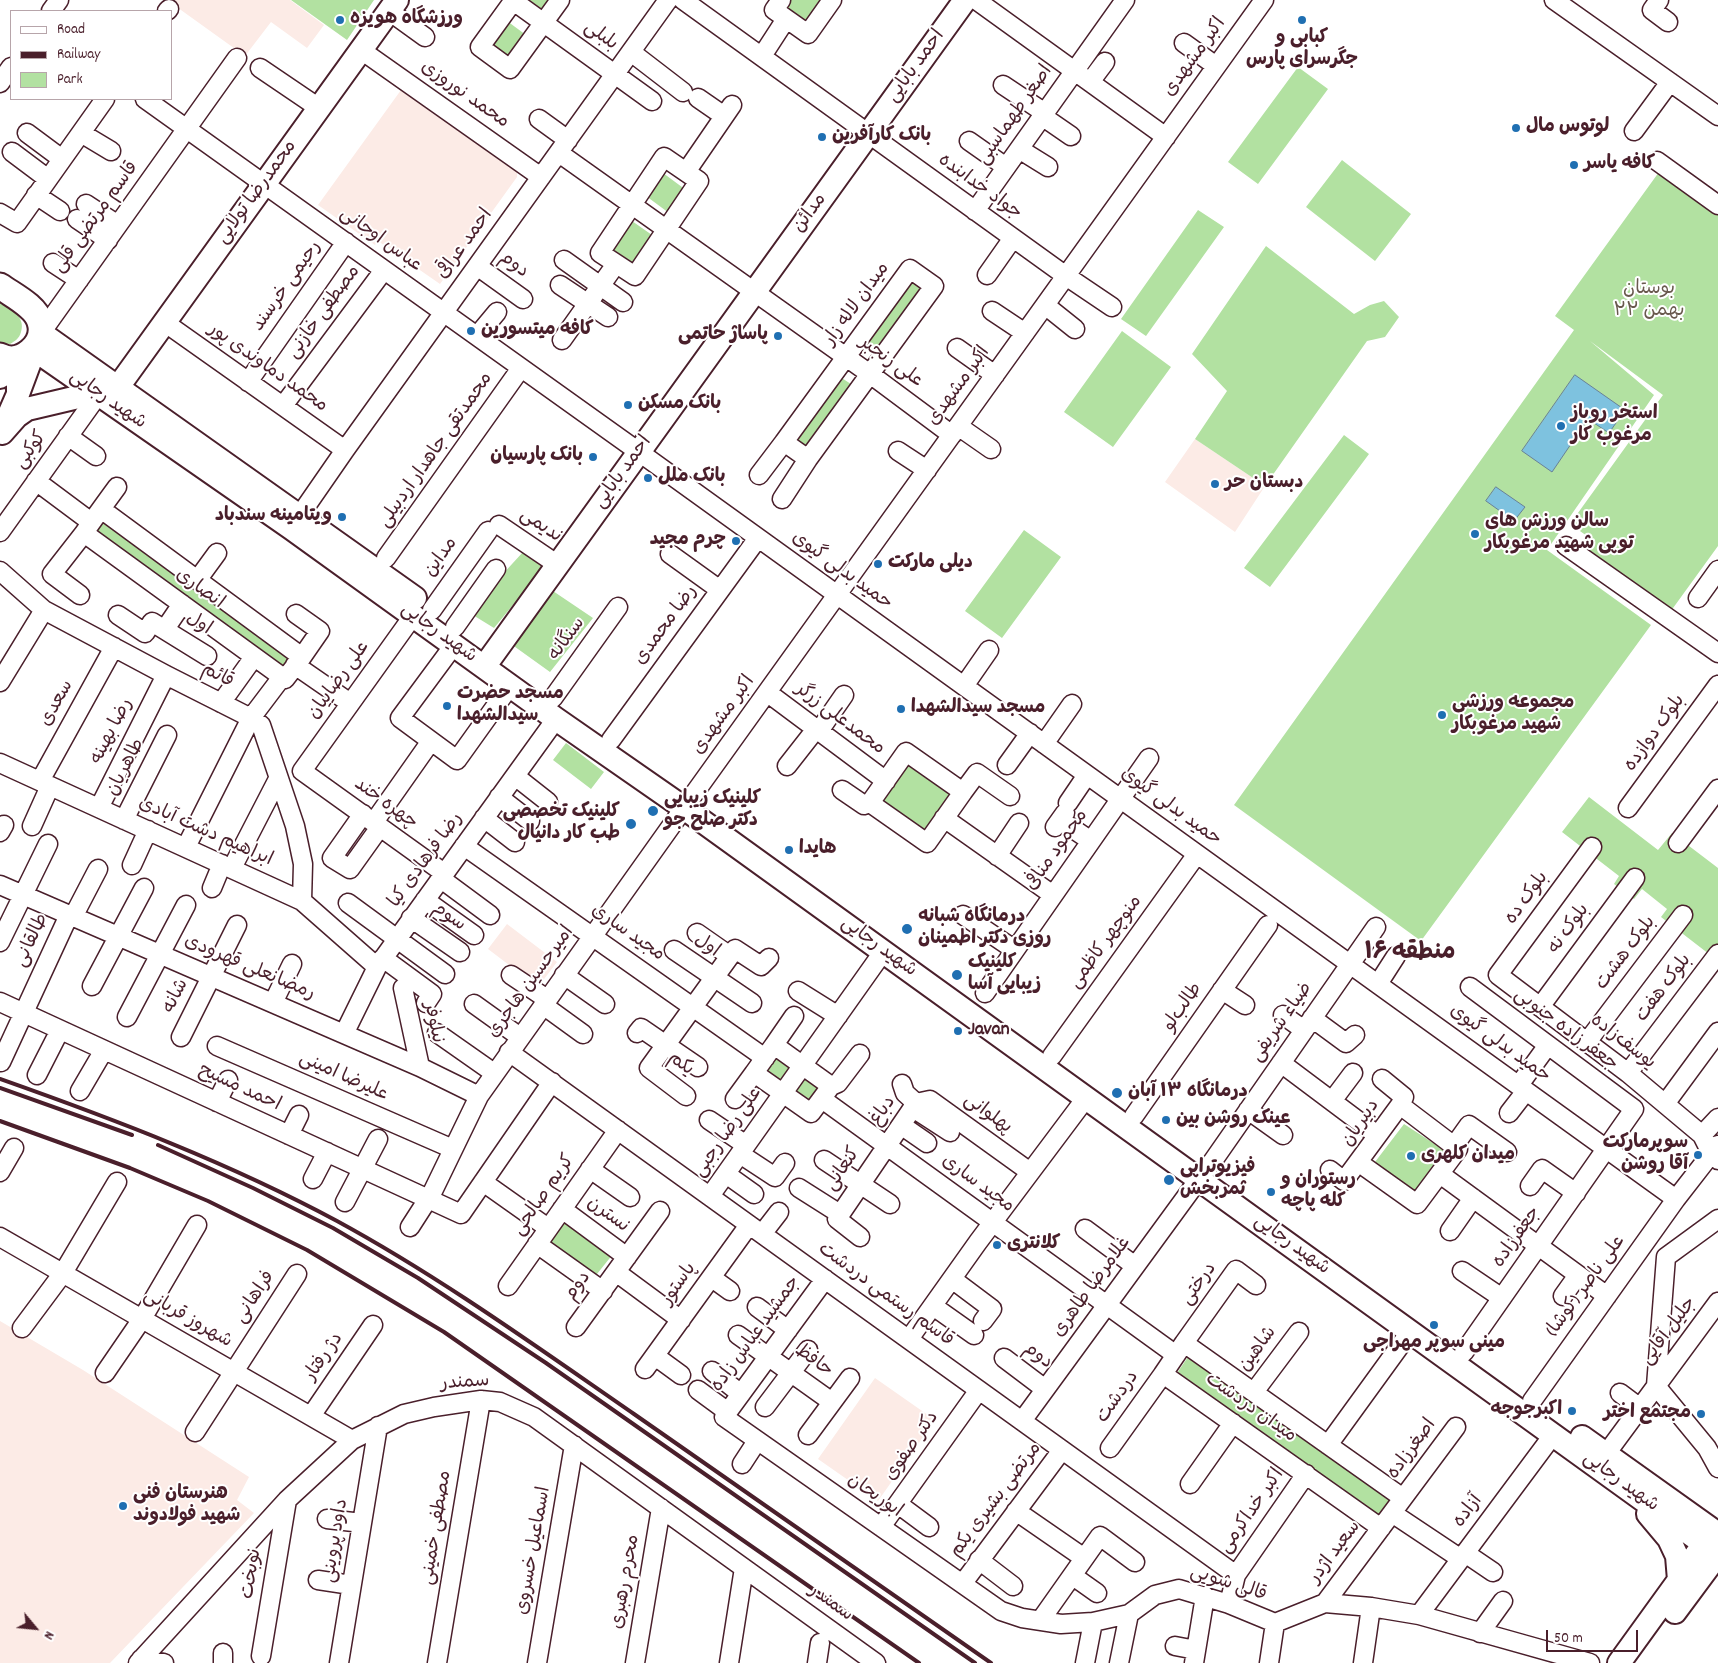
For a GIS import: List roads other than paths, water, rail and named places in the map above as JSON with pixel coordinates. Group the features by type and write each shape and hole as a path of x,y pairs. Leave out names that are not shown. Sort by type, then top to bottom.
{"highway":[{"path":"0,286 33,311 40,322 36,343 21,358 13,360 0,356"}],"main road":[{"name":"احمد بابایی","path":"868,135 965,0"},
{"name":"محمدرضا تولایی","path":"104,391 164,322 393,6"},
{"name":"مدائن","path":"754,292 868,135"},
{"name":"احمد بابایی","path":"488,661 754,292"},
{"name":"شهید رجایی","path":"36,343 295,522 688,803 1052,1056 1134,1116 1203,1174 1410,1332 1629,1490 1714,1543"},
{"path":"1,435 36,343"},
{"path":"0,377 6,373 12,374 18,379 18,394"},
{"path":"1,435 17,416 27,409 104,391"},
{"name":"شهید رجایی","path":"488,661 510,686 611,740 688,803 883,952 1086,1098 1203,1174 1464,1352 1606,1454 1714,1543"},
{"path":"1629,1490 1669,1539 1677,1556 1679,1580"},
{"path":"1619,1663 1679,1580 1714,1543"},
{"path":"1637,1663 1714,1543"}],"street":[{"path":"513,0 480,47 510,69 560,0"},
{"name":"بلبلی","path":"513,0 652,101"},
{"name":"احمد عراقی","path":"295,522 668,0"},
{"path":"780,0 774,10 808,34 832,0"},
{"path":"976,0 1166,137"},
{"name":"اصغر طهماسبی","path":"975,211 1125,0"},
{"name":"اکبر مشهدی","path":"688,803 1264,0"},
{"path":"1554,0 1718,116"},
{"name":"جواد خدابنده","path":"695,3 868,135 1112,307"},
{"path":"1656,5 1668,22"},
{"path":"393,6 425,37"},
{"path":"762,56 786,19"},
{"path":"1184,44 1216,66"},
{"name":"محمد نوروزی","path":"361,50 541,177"},
{"path":"631,52 691,95 728,110 695,169 699,181 634,276 600,253 664,158 695,169"},
{"name":"قاسم مرتضی قلی","path":"36,343 237,58"},
{"path":"1090,82 1105,62"},
{"path":"0,83 10,68"},
{"path":"260,68 319,108"},
{"path":"1634,131 1670,82"},
{"path":"1003,85 1070,136"},
{"path":"0,213 17,224 104,100"},
{"name":"عباس اوجانی","path":"146,100 639,452"},
{"name":"علی رنجبر","path":"539,119 563,146 632,205 846,358 955,431 991,449"},
{"path":"81,132 111,151"},
{"path":"26,133 62,159"},
{"path":"970,141 1006,167"},
{"path":"1019,148 1048,167"},
{"path":"12,152 48,179"},
{"path":"1657,161 1718,205"},
{"path":"36,195 60,211"},
{"path":"86,204 118,225"},
{"path":"77,219 108,240"},
{"path":"987,275 1013,238"},
{"name":"رحیمی خرسند","path":"248,382 346,242"},
{"path":"564,260 624,302"},
{"path":"53,263 79,280"},
{"path":"562,340 616,264"},
{"name":"دوم","path":"478,266 523,300"},
{"name":"میدان لاله زار","path":"759,476 910,269 934,286 808,459 782,499"},
{"name":"مصطفی خازنی","path":"283,406 384,270"},
{"path":"560,285 608,317"},
{"path":"1045,305 1075,328"},
{"path":"992,310 1025,333"},
{"path":"477,336 497,312"},
{"name":"محمد دماوندی پور","path":"164,322 345,450"},
{"path":"957,348 995,375"},
{"name":"محمدتقی جاهدار اردبیلی","path":"386,558 521,368"},
{"name":"کوکبی","path":"0,532 68,436 104,391"},
{"path":"68,436 96,456"},
{"path":"784,442 808,459"},
{"path":"898,451 927,470"},
{"name":"حمید بدلی گیوی","path":"639,452 1676,1199"},
{"name":"انصاری","path":"36,481 92,521 198,579 350,703"},
{"path":"80,594 52,574 117,487"},
{"name":"انصاری","path":"92,521 182,604 282,677"},
{"name":"ندیمی","path":"493,528 558,565"},
{"name":"مداین","path":"422,613 493,528"},
{"name":"رضا محمدی","path":"611,740 758,538"},
{"path":"1566,546 1718,653"},
{"path":"198,579 217,553"},
{"path":"670,554 720,590"},
{"path":"496,570 400,718 457,760 510,686"},
{"path":"1698,598 1718,570"},
{"name":"قائم","path":"0,571 44,610 251,718 261,726 295,826 303,864 302,901"},
{"path":"118,615 145,632 152,622 166,629 182,604"},
{"name":"سنگانه","path":"554,708 618,607"},
{"path":"0,682 5,662 44,610"},
{"name":"علی رضاییان","path":"302,771 350,703 422,613"},
{"path":"186,847 251,718 282,677 285,679 320,631 296,614"},
{"name":"اول","path":"166,629 207,656"},
{"name":"سعدی","path":"32,826 45,783 114,647"},
{"path":"964,686 989,650"},
{"path":"221,703 254,657"},
{"name":"رضا بهینه","path":"99,808 166,675"},
{"name":"بلوک دوازده","path":"1628,808 1718,685"},
{"name":"محمدعلی زرگر","path":"768,693 886,781"},
{"path":"787,766 844,695"},
{"path":"1044,744 1072,704"},
{"name":"رضا فرهادی کیا","path":"344,1034 380,962 515,776 554,708"},
{"path":"1007,765 1030,733"},
{"name":"طاهریان","path":"124,820 167,735"},
{"path":"372,821 432,741"},
{"name":"محمدعلی زرگر","path":"870,803 906,752 963,792"},
{"name":"محمود منافی","path":"985,993 1149,758"},
{"name":"ابراهیم دشت آبادی","path":"0,763 302,901 380,962 432,994 426,1002"},
{"name":"چهره خند","path":"302,771 372,821 490,915"},
{"path":"842,790 864,805 870,803 927,843 977,773 1010,796"},
{"path":"1087,775 1066,808 1056,827 1060,820 1091,842"},
{"path":"515,776 548,802"},
{"path":"212,888 278,779"},
{"path":"1678,843 1718,789"},
{"path":"499,797 530,821"},
{"name":"امیرحسین هاجری","path":"410,1227 430,1196 479,1096 494,1073 688,803"},
{"path":"484,818 516,842"},
{"path":"944,818 1053,895"},
{"path":"997,856 1019,823"},
{"path":"132,865 148,830"},
{"path":"0,942 48,844"},
{"name":"مجید ساری","path":"464,846 692,1006 769,1052 803,1066 826,1092 887,1146 1106,1305 1180,1349"},
{"name":"بلوک ده","path":"1498,975 1592,847"},
{"name":"منوچهر کاظمی","path":"1052,1056 1197,854"},
{"name":"طالقانی","path":"1,1062 71,916 98,869"},
{"name":"بلوک نه","path":"1540,1007 1635,878"},
{"name":"رمضانعلی قهرودی","path":"0,885 420,1067 479,1096"},
{"path":"92,986 144,888"},
{"path":"425,900 474,935"},
{"path":"348,903 445,974"},
{"path":"127,1017 186,906"},
{"path":"963,915 1015,950"},
{"name":"بلوک هشت","path":"1587,1042 1683,915"},
{"name":"سوم","path":"412,918 460,952"},
{"name":"شانه","path":"180,1037 237,925"},
{"name":"طالب‌لو","path":"1134,1116 1268,925"},
{"name":"ضیاء شریفی","path":"1203,1174 1376,927"},
{"path":"697,934 761,966 769,958"},
{"name":"اول","path":"674,950 713,978"},
{"path":"665,1045 732,952"},
{"path":"803,1066 883,952"},
{"name":"بلوک هفت","path":"1628,1073 1718,954"},
{"path":"1378,984 1396,956"},
{"path":"273,1003 292,964"},
{"path":"511,975 583,1034"},
{"path":"564,975 605,1004"},
{"name":"یوسف‌زاده","path":"1498,975 1628,1073 1702,1135 1716,1153"},
{"path":"713,978 752,1003"},
{"name":"جعفر زاده جنوبی","path":"1470,987 1634,1110"},
{"name":"نیلوفر","path":"403,988 420,1067"},
{"path":"1222,990 1245,1005"},
{"path":"798,991 838,1016"},
{"name":"احمد مسیح","path":"0,1002 363,1169 430,1196 461,1214 483,1182"},
{"path":"474,1004 520,1037"},
{"path":"1283,1015 1308,1024 1346,1043 1355,1035"},
{"path":"735,1099 794,1016"},
{"path":"637,1033 641,1028 698,1067"},
{"path":"37,1075 60,1030"},
{"path":"1665,1104 1718,1032"},
{"path":"436,1033 494,1073"},
{"path":"1509,1112 1548,1044"},
{"name":"یکم","path":"665,1045 649,1068 686,1096"},
{"name":"علیرضا امینی","path":"217,1046 453,1149"},
{"path":"80,1091 104,1050"},
{"name":"قاسم رستمی دردشت","path":"509,1052 1236,1575"},
{"path":"754,1072 811,1113 826,1092 838,1083 860,1054"},
{"path":"1281,1064 1377,1135"},
{"name":"علی رضا رجبی","path":"710,1196 803,1066"},
{"path":"1332,1102 1353,1073"},
{"path":"1382,1078 1404,1098 1400,1105"},
{"path":"217,1102 228,1080"},
{"path":"548,1228 483,1182 552,1082"},
{"path":"902,1084 915,1105 950,1132"},
{"path":"908,1339 1086,1098"},
{"name":"پهلوانی","path":"915,1105 930,1100 1030,1172"},
{"name":"دباغ","path":"887,1146 915,1105"},
{"name":"دبیریان","path":"1400,1105 1458,1149 1417,1204 1358,1162 1400,1105"},
{"path":"1248,1110 1283,1135"},
{"name":"جعفرزاده","path":"1464,1352 1634,1110"},
{"path":"290,1135 298,1115"},
{"path":"1702,1135 1718,1118"},
{"path":"709,1120 775,1177 785,1163"},
{"path":"901,1125 927,1143"},
{"path":"1454,1146 1470,1125 1507,1152"},
{"name":"کریم صالحی","path":"508,1286 618,1130"},
{"path":"345,1202 378,1140"},
{"name":"کنعانی","path":"839,1216 887,1146"},
{"path":"0,1172 14,1148"},
{"path":"313,1179 327,1152"},
{"name":"علی ناصر (کوشا)","path":"1532,1401 1676,1199 1716,1153"},
{"path":"824,1160 890,1204"},
{"path":"1337,1175 1358,1162"},
{"path":"590,1169 630,1198"},
{"path":"1530,1186 1542,1169 1576,1192"},
{"path":"726,1174 754,1194"},
{"name":"غلامرضا طاهری","path":"1022,1421 1203,1174"},
{"path":"1440,1174 1607,1296"},
{"path":"22,1328 63,1273 117,1182"},
{"path":"800,1188 839,1216 860,1237"},
{"path":"1450,1231 1473,1198"},
{"name":"نسترن","path":"562,1209 627,1257"},
{"path":"660,1211 616,1272 682,1320"},
{"name":"پاستور","path":"681,1375 650,1362 712,1278 756,1229 779,1212"},
{"path":"1718,1220 1666,1257 1656,1386 1707,1448 1718,1468"},
{"path":"105,1373 142,1319 197,1225"},
{"path":"1084,1229 1135,1266"},
{"name":"شهروز قربانی","path":"0,1237 352,1440"},
{"path":"537,1244 603,1291"},
{"name":"درختی","path":"1180,1349 1236,1270 1256,1285"},
{"path":"1462,1271 1502,1298"},
{"name":"دوم","path":"576,1326 616,1272"},
{"name":"فراهانی","path":"195,1432 297,1274"},
{"path":"1563,1296 1578,1274"},
{"path":"712,1278 730,1291"},
{"name":"جمشید عباس زاده","path":"726,1414 825,1279"},
{"path":"933,1306 978,1328 992,1309 952,1279"},
{"name":"جلیل آقایی","path":"1606,1454 1718,1302"},
{"path":"757,1307 788,1330"},
{"name":"دژ رفتار","path":"311,1416 373,1325"},
{"name":"شاهین","path":"1254,1392 1299,1332"},
{"path":"1328,1445 1410,1332"},
{"path":"738,1335 769,1356"},
{"path":"1163,1374 1180,1349"},
{"name":"میدان دردشت","path":"1180,1349 1254,1392 1403,1498"},
{"path":"765,1407 808,1350"},
{"name":"حافظ","path":"769,1356 832,1402"},
{"name":"دوم","path":"1004,1358 1045,1389"},
{"path":"712,1371 741,1394"},
{"name":"میدان دردشت","path":"1163,1374 1381,1528"},
{"name":"دردشت","path":"1110,1448 1163,1374"},
{"path":"808,1435 850,1378"},
{"path":"698,1390 726,1414"},
{"name":"دکتر صفوی","path":"881,1527 979,1390"},
{"path":"1620,1393 1640,1408"},
{"name":"سمندر","path":"139,1661 287,1500 352,1440 404,1414 434,1407 481,1400 500,1402 534,1416 876,1663"},
{"name":"مصطفی خمینی","path":"437,1663 481,1400"},
{"name":"ابوریحان","path":"726,1414 757,1441 1001,1611"},
{"path":"1190,1484 1234,1423"},
{"name":"داود پروینی","path":"338,1663 378,1426"},
{"name":"اصغرزاده","path":"1403,1498 1456,1427"},
{"name":"آزاده","path":"1420,1614 1553,1435"},
{"path":"742,1464 757,1441"},
{"name":"اسماعیل خسروی","path":"537,1663 574,1445"},
{"name":"مرتضی بشیری یکم","path":"966,1579 1062,1450"},
{"name":"اکبر خداکرمی","path":"1229,1604 1236,1575 1306,1474"},
{"path":"1381,1528 1403,1498"},
{"name":"نوبخت","path":"261,1656 287,1500"},
{"path":"898,1504 929,1527"},
{"name":"محرم رهبری","path":"635,1663 662,1508"},
{"path":"1016,1511 1084,1558"},
{"path":"1392,1514 1493,1572"},
{"path":"327,1519 362,1523"},
{"name":"سعید اژدر","path":"1325,1603 1381,1528"},
{"path":"1040,1621 1100,1536 1136,1562"},
{"path":"979,1560 1013,1586"},
{"path":"729,1663 744,1568"},
{"path":"1072,1576 1097,1593"},
{"path":"318,1580 352,1585"},
{"name":"قالی شویی","path":"1001,1611 1022,1618 1061,1624 1093,1622 1129,1614 1155,1594 1179,1589 1229,1604 1276,1623 1325,1603 1420,1614 1480,1633 1590,1663"},
{"path":"1175,1646 1195,1656 1205,1596"},
{"path":"1480,1633 1503,1600"},
{"path":"1362,1663 1371,1607"},
{"path":"1119,1663 1129,1614"},
{"path":"1085,1663 1093,1622"},
{"path":"1269,1663 1276,1623"},
{"path":"817,1663 820,1643"},
{"path":"139,1661 164,1663"}],"water":[{"name":"استخر روباز مرغوب کار","path":"1575,375 1625,410 1609,433 1588,419 1552,472 1522,451"},
{"path":"1496,487 1525,507 1514,521 1486,501"}],"railway":[{"path":"0,1079 86,1110 213,1161 337,1221 413,1265 525,1338 991,1663"},
{"path":"0,1088 132,1135"},
{"path":"0,1121 130,1168 208,1201 307,1250 444,1332 919,1663"},
{"path":"158,1145 253,1188 333,1228 418,1278 546,1363 975,1663"}],"place":[{"name":"ورزشگاه هویزه","path":"340,20"},
{"name":"کبابی و جگرسرای پارس","path":"1302,20"},
{"name":"لوتوس مال","path":"1516,128"},
{"name":"بانک کارآفرین","path":"822,137"},
{"name":"کافه یاسر","path":"1574,165"},
{"name":"کافه میتسورین","path":"471,331"},
{"name":"پاساژ حاتمی","path":"778,336"},
{"name":"بانک مسکن","path":"628,405"},
{"name":"استخر روباز مرغوب کار","path":"1561,426"},
{"name":"بانک پارسیان","path":"593,457"},
{"name":"بانک ملل","path":"648,478"},
{"name":"دبستان حر","path":"1215,484"},
{"name":"ویتامینه سندباد","path":"342,517"},
{"name":"سالن ورزش های توپی شهید مرغوبکار","path":"1475,534"},
{"name":"چرم مجید","path":"736,541"},
{"name":"دیلی مارکت","path":"878,564"},
{"name":"مسجد حضرت سیدالشهدا","path":"447,706"},
{"name":"مسجد سیدالشهدا","path":"901,709"},
{"name":"مجموعه ورزشی شهید مرغوبکار","path":"1442,715"},
{"name":"کلینیک زیبایی دکتر صلح جو","path":"653,811"},
{"name":"کلینیک تخصصی طب کار دانیال","path":"631,824"},
{"name":"هایدا","path":"789,850"},
{"name":"درمانگاه شبانه روزی دکتر اطمینان","path":"907,929"},
{"name":"کلینیک زیبایی آسا","path":"957,975"},
{"name":"Javan","path":"958,1031"},
{"name":"درمانگاه ۱۳ آبان","path":"1117,1093"},
{"name":"عینک روشن بین","path":"1166,1120"},
{"name":"سوپرمارکت آقا روشن","path":"1698,1155"},
{"name":"میدان کلهری","path":"1411,1156"},
{"name":"فیزیوتراپی ثمربخش","path":"1169,1180"},
{"name":"رستوران و کله پاچه","path":"1271,1192"},
{"name":"کلانتری","path":"997,1245"},
{"name":"مینی سوپر مهراجی","path":"1434,1325"},
{"name":"اکبرجوجه","path":"1572,1411"},
{"name":"مجتمع اختر","path":"1701,1414"},
{"name":"هنرستان فنی شهید فولادوند","path":"123,1506"}],"district":[{"name":"منطقه ۱۶","path":"1410,955"}],"park label":[{"name":"بوستان ۲۲ بهمن","path":"1649,301"}]}
